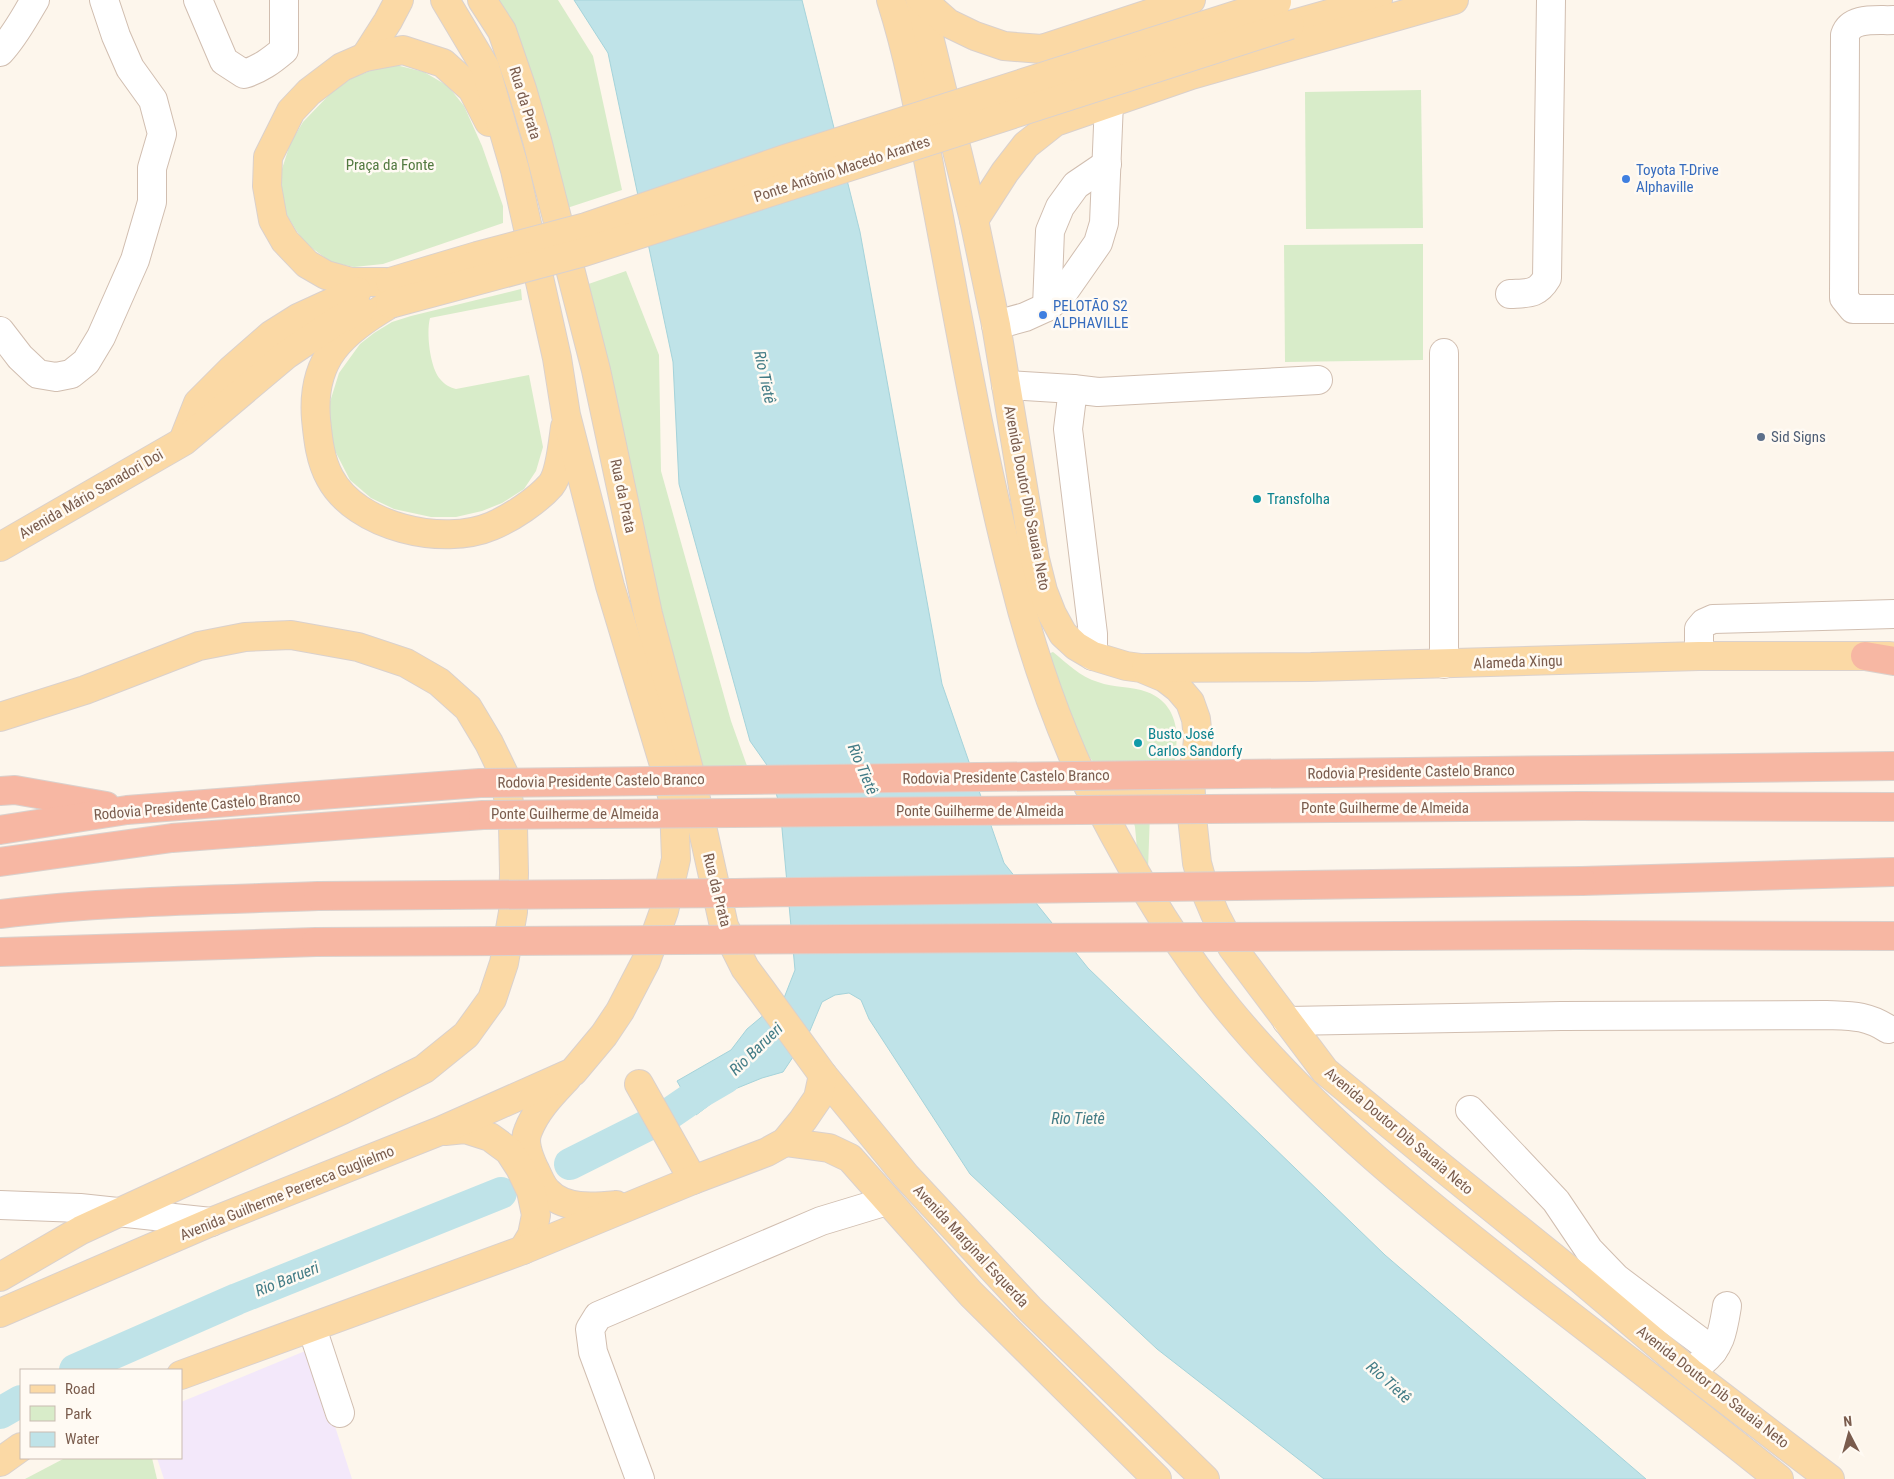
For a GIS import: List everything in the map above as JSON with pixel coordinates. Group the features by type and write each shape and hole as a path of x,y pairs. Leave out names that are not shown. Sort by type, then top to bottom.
{"highway":[{"path":"1864,656 1894,661"},
{"name":"Rodovia Presidente Castelo Branco","path":"0,830 127,810 480,783 1894,766"},
{"path":"0,791 14,790 127,810"},
{"name":"Ponte Guilherme de Almeida","path":"320,826 483,815 1579,806 1894,807"},
{"name":"Rodovia Presidente Castelo Branco","path":"0,862 172,838 320,826"},
{"path":"0,914 32,910 162,902 318,896 735,893 1582,881 1894,872"},
{"path":"0,952 316,942 1578,935 1894,936"}],"main road":[{"path":"365,57 399,0"},
{"name":"Rua da Prata","path":"445,0 485,67 515,170 557,358 566,415 610,586 668,778 674,805 676,859 664,910 646,961 630,991"},
{"name":"Rua da Prata","path":"482,0 502,31 537,140 596,370 648,614 692,781 724,926 745,968 762,991"},
{"name":"Avenida Doutor Dib Sauaia Neto","path":"891,0 912,74 960,327 1010,566 1037,660 1077,766 1154,906 1190,958 1229,1009 1318,1107 1400,1181 1779,1479"},
{"path":"921,0 948,22 975,36 1004,46 1042,49 1190,0"},
{"name":"Avenida Doutor Dib Sauaia Neto","path":"921,0 974,220 996,325 1034,549 1043,591 1052,614 1063,634 1076,646 1093,656 1126,666 1141,668 1165,678 1178,688 1190,702 1196,719 1198,739 1196,759 1190,775 1197,864 1204,888 1232,947 1325,1070 1580,1278 1690,1372 1830,1479"},
{"name":"Ponte Antônio Macedo Arantes","path":"390,293 584,252 1283,9 1378,0"},
{"path":"974,220 1005,172 1026,144 1055,122 1191,76 1454,0"},
{"path":"1042,49 1038,71 1040,90 1045,107 1055,122"},
{"path":"390,293 326,275 307,264 285,240 272,220 267,186 268,158 291,111 308,92 342,67 365,57 403,50 442,63 472,90 515,170"},
{"path":"390,293 348,332 332,350 319,378 315,402 317,434 322,460 330,479 346,498 371,516 399,528 422,532 448,534 473,531 491,526 522,509 552,484 562,455 566,415"},
{"name":"Avenida Mário Sanadori Doi","path":"0,547 184,441 248,386 313,335 390,293"},
{"path":"0,717 85,690 199,646 245,638 291,635 366,650 406,663 439,682 468,708 489,743 504,774 512,826 513,912 504,963 492,999 466,1035 424,1069 342,1110 82,1230 0,1277"},
{"name":"Alameda Xingu","path":"1141,668 1444,664 1699,656 1894,656"},
{"path":"1089,786 1119,793 1151,793 1166,790 1190,775"},
{"name":"Avenida Guilherme Perereca Guglielmo","path":"630,991 604,1035 534,1118 527,1133 528,1156 546,1191 562,1201 589,1207 640,1203"},
{"name":"Avenida Marginal Esquerda","path":"762,991 819,1070 906,1176 1030,1309 1205,1479"},
{"path":"182,1375 523,1250 693,1180 768,1152 785,1142 818,1098 819,1070"},
{"name":"Avenida Guilherme Perereca Guglielmo","path":"0,1313 211,1222 440,1132 573,1072"},
{"path":"639,1084 693,1180"},
{"path":"440,1132 465,1129 490,1137 509,1152 520,1168 531,1191 536,1215 532,1235 523,1250"},
{"name":"Avenida Marginal Esquerda","path":"785,1142 829,1148 850,1158 972,1294 1157,1479"},
{"path":"0,1462 20,1448"}],"street":[{"path":"0,331 20,357 38,374 56,377 72,374 86,362 101,337 135,260 152,202 152,168 162,134 152,100 130,68 116,36 104,0"},
{"path":"198,0 224,61 244,74 270,63 284,50 284,0"},
{"path":"1510,294 1534,292 1542,286 1547,278 1551,0"},
{"path":"0,52 8,44 24,20 33,1"},
{"path":"1894,20 1854,23 1847,28 1845,35 1844,298 1853,309 1894,309"},
{"path":"996,325 1025,317 1047,307 1061,296 1098,243 1104,223 1110,102"},
{"path":"1047,307 1050,231 1060,208 1076,185 1107,164"},
{"path":"1444,353 1444,664"},
{"path":"1006,385 1098,392 1318,380"},
{"path":"1073,389 1068,429 1093,634 1093,656"},
{"path":"1699,656 1700,629 1704,623 1713,619 1894,614"},
{"path":"1288,1021 1826,1014 1874,1020 1888,1030"},
{"path":"1470,1110 1556,1201 1589,1250 1616,1278 1713,1351"},
{"path":"640,1479 594,1352 590,1329 598,1316 821,1221 887,1201"},
{"path":"0,1205 80,1208 211,1222"},
{"path":"1690,1372 1707,1358 1722,1337 1727,1306"},
{"path":"312,1328 340,1413"}],"shaded area":[{"path":"310,1349 352,1479 164,1479 157,1459 182,1459 182,1402"}],"green space":[{"path":"493,0 558,0 593,56 622,190 567,208"},
{"name":"Praça da Fonte","path":"396,65 424,72 448,86 464,106 482,146 503,206 503,223 383,264 354,267 331,262 305,243 287,215 282,197 282,169 290,144 303,122 330,94 352,78 373,70"},
{"path":"1421,90 1423,228 1306,229 1305,92"},
{"path":"1423,244 1423,360 1285,362 1284,245"},
{"path":"626,271 659,355 661,471 731,721 757,794 703,793 574,289"},
{"path":"521,289 522,300 430,318 428,332 431,359 434,367 440,379 451,387 456,389 529,375 543,447 536,471 524,489 502,503 482,511 456,517 431,517 394,509 371,498 350,480 332,445 329,405 339,373 360,344 392,322"},
{"path":"1053,652 1091,680 1141,690 1156,696 1163,701 1172,715 1177,739 1175,762 1151,784 1148,870 1138,860 1135,827 1122,782 1097,767 1085,751 1048,654"},
{"path":"63,1459 152,1459 157,1479 25,1479"}],"water":[{"name":"Rio Tietê","path":"574,0 802,0 860,232 942,684 1004,863 1088,968 1385,1255 1646,1479 1324,1479 1157,1349 970,1174 869,1019 861,1000 849,993 835,995 822,1002 809,1033 783,1072 762,1078 725,1093 696,1115 677,1081 731,1050 747,1029 784,998 795,970 780,807 769,768 750,741 679,484 673,362 608,53"}],"waterway":[{"name":"Rio Barueri","path":"570,1164 666,1116 725,1078"},
{"name":"Rio Barueri","path":"77,1369 237,1299 501,1193"},
{"name":"Rio Barueri","path":"0,1413 20,1402"}],"place":[{"name":"Toyota T-Drive Alphaville","path":"1626,179"},
{"name":"PELOTÃO S2 ALPHAVILLE","path":"1043,315"},
{"name":"Sid Signs","path":"1761,437"},
{"name":"Transfolha","path":"1257,499"},
{"name":"Busto José Carlos Sandorfy","path":"1138,743"}]}
